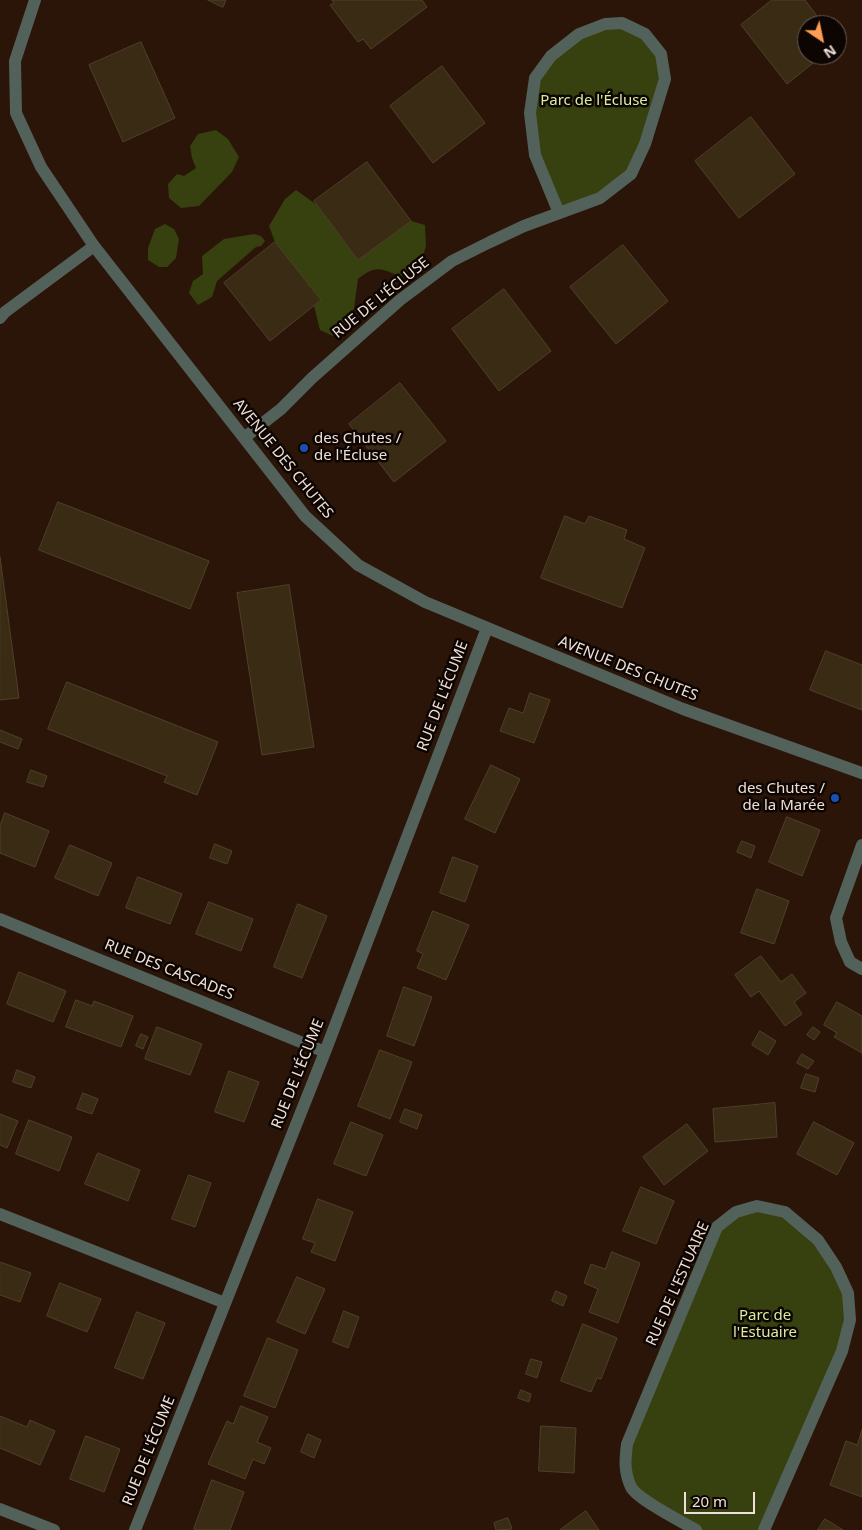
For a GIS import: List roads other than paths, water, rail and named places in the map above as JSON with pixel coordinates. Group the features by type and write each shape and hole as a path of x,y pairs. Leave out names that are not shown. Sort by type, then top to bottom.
{"street":[{"name":"AVENUE DES CHUTES","path":"35,0 15,61 16,114 41,167 94,246 305,516 358,565 425,602 684,709 862,773"},
{"name":"RUE DE L'ÉCLUSE","path":"244,438 281,410 312,378 400,300 452,261 490,242 600,198 631,174 645,144 665,79 661,54 645,34 622,23 605,24 579,34 551,56 534,78 530,113 535,155 559,213"},
{"path":"0,318 5,312 94,246"},
{"name":"RUE DE L'ÉCUME","path":"135,1530 325,1052 487,628"},
{"path":"862,845 836,918 841,942 850,962 862,969"},
{"name":"RUE DES CASCADES","path":"0,919 325,1052"},
{"name":"RUE DE L'ESTUAIRE","path":"696,1530 648,1501 632,1488 624,1466 627,1444 718,1227 736,1212 757,1206 785,1212 818,1240 836,1267 848,1293 850,1320 842,1351 764,1530"},
{"path":"0,1214 225,1303"},
{"path":"0,1509 54,1530"}],"place":[{"name":"des Chutes / de l'Écluse","path":"304,448"},
{"name":"des Chutes / de la Marée","path":"835,798"}],"park label":[{"name":"Parc de l'Écluse","path":"594,101"},
{"name":"Parc de l'Estuaire","path":"765,1324"}]}
